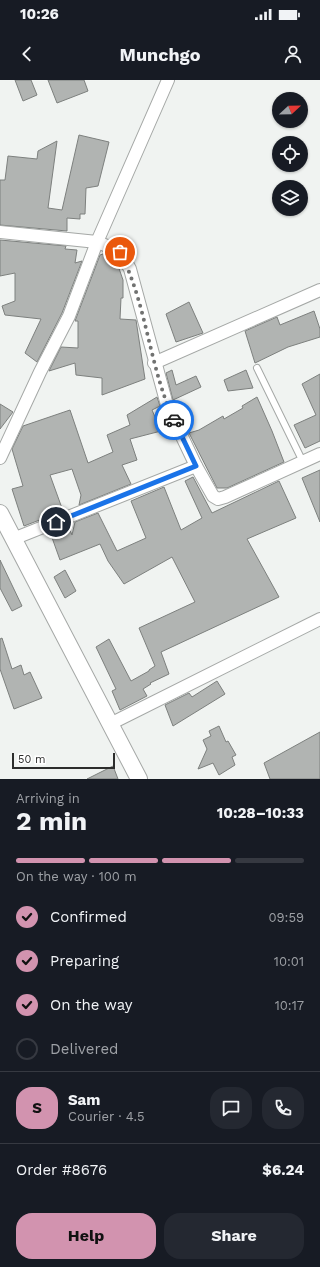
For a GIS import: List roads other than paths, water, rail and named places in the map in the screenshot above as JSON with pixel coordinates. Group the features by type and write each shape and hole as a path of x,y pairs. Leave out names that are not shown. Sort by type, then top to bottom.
{"main road":[{"path":"0,513 139,779"}],"street":[{"path":"0,458 40,372 69,316 97,242 168,80"},
{"path":"0,232 97,242 120,252 130,269 154,363 167,405 196,466 213,496 218,499 320,454"},
{"path":"154,363 320,290"},
{"path":"14,539 196,466"},
{"path":"110,724 320,619"}],"lane":[{"path":"257,368 302,462"}]}
